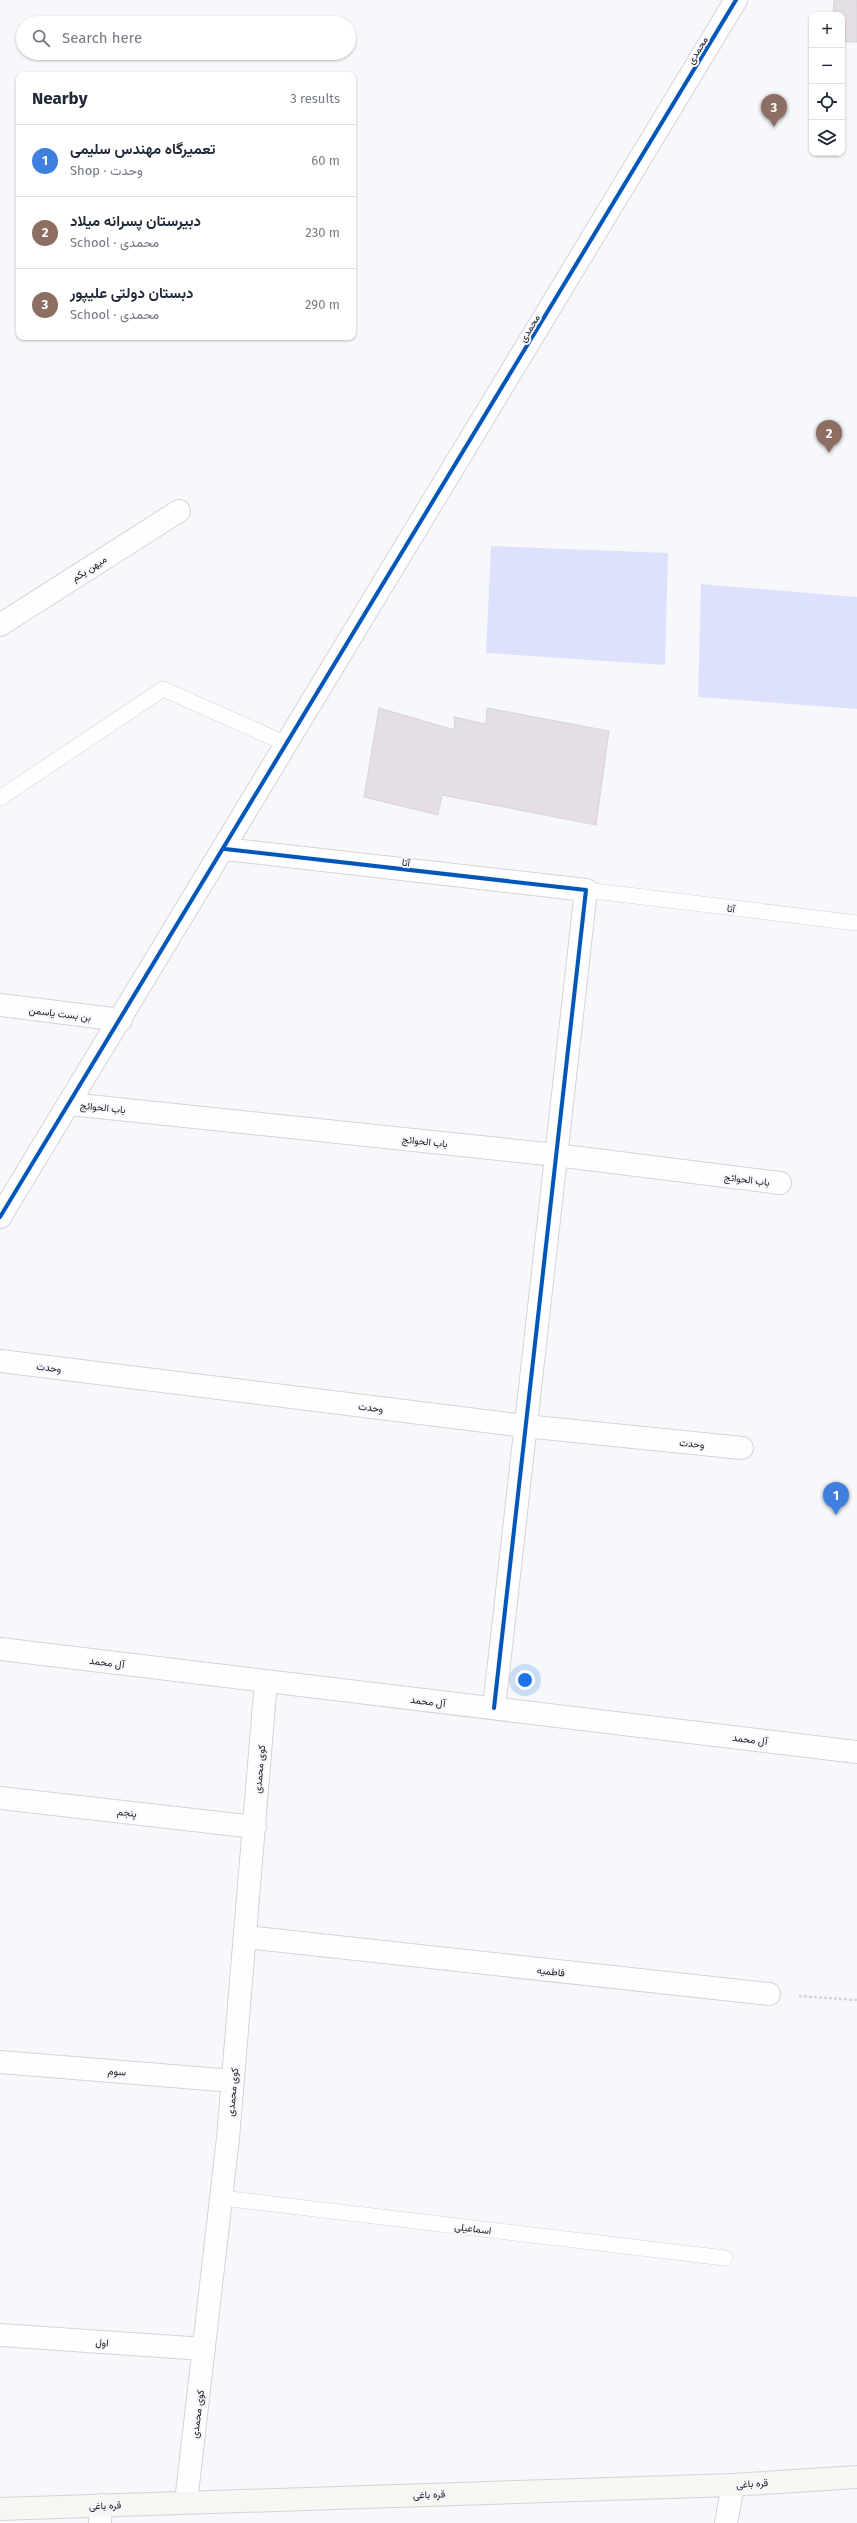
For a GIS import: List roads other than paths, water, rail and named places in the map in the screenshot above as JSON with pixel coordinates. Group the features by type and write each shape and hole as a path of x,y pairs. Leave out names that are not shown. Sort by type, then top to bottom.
{"main road":[{"name":"قره باغی","path":"0,2509 101,2514 186,2502 733,2485 857,2477"}],"street":[{"name":"محمدی","path":"0,1217 288,744 736,0"},
{"name":"میهن یکم","path":"0,625 179,511"},
{"name":"آتا","path":"224,849 586,890"},
{"path":"494,1708 586,890"},
{"name":"بن بست یاسمن","path":"0,1006 120,1020"},
{"name":"باب الحوائج","path":"70,1104 556,1155 780,1183"},
{"name":"وحدت","path":"0,1361 526,1426 742,1448"},
{"name":"آل محمد","path":"0,1649 857,1752"},
{"name":"کوی محمدی","path":"186,2502 222,2198 246,1937 266,1681"},
{"name":"پنجم","path":"0,1798 255,1827"},
{"name":"فاطمیه","path":"246,1937 769,1994"},
{"name":"سوم","path":"0,2062 233,2081"},
{"name":"اول","path":"0,2336 204,2349"},
{"path":"726,2523 733,2485"}],"lane":[{"path":"0,798 163,689 288,744"},
{"name":"آتا","path":"586,890 857,923"},
{"name":"اسماعیلی","path":"222,2198 725,2258"}],"place":[{"name":"دبستان دولتی علیپور","path":"774,127"},
{"name":"دبیرستان پسرانه میلاد","path":"829,453"},
{"name":"تعمیرگاه مهندس سلیمی","path":"836,1515"}]}
